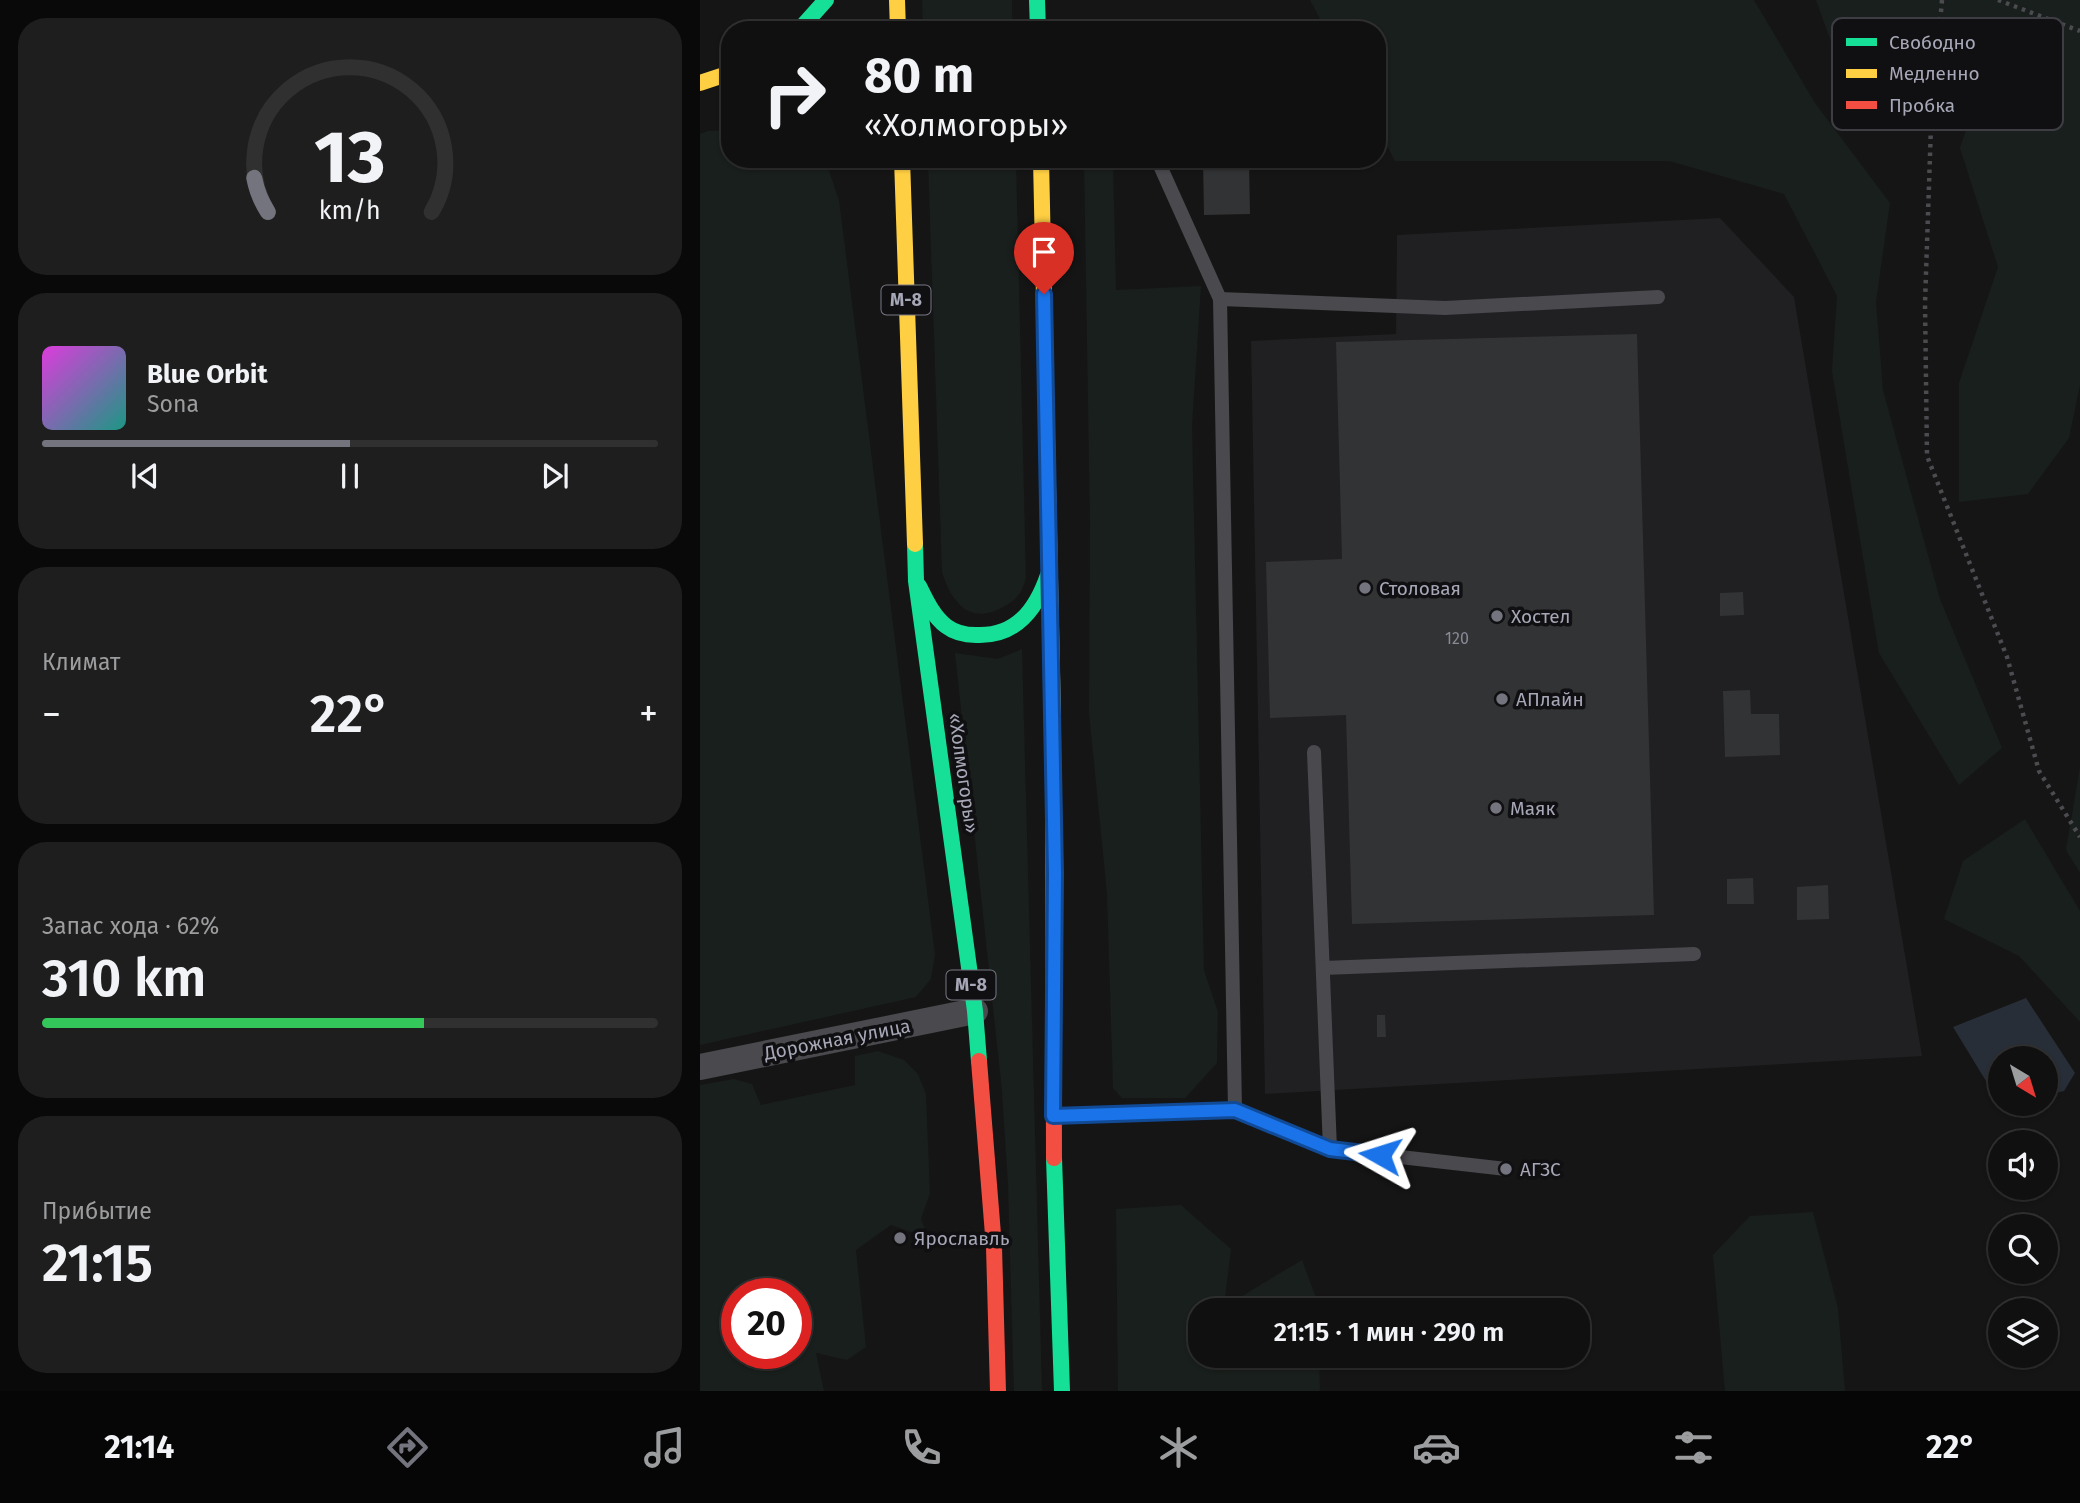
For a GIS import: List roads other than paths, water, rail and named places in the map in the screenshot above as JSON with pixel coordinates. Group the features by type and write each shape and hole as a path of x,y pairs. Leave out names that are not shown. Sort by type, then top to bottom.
{"highway":[{"path":"807,21 826,0"},
{"path":"897,0 898,21"},
{"path":"1037,0 1038,21"},
{"path":"700,83 721,76"},
{"path":"894,168 904,197"},
{"name":"«Холмогоры»","path":"902,168 916,581 975,1011 994,1247 998,1391"},
{"path":"1041,168 1055,873 1053,1116 1062,1391"},
{"path":"916,581 933,613 955,632 986,637 1010,631 1031,615 1044,590 1051,563"}],"street":[{"name":"Дорожная улица","path":"700,1067 975,1011"}],"lane":[{"path":"1161,168 1220,299 1235,1110"},
{"path":"1220,299 1445,307 1658,297"},
{"path":"1314,752 1330,1149"},
{"path":"1323,968 1694,954"},
{"path":"1053,1116 1235,1110 1330,1149 1506,1169"}],"place":[{"name":"Столовая","path":"1365,588"},
{"name":"Хостел","path":"1497,616"},
{"name":"АПлайн","path":"1502,699"},
{"name":"Маяк","path":"1496,808"},
{"name":"АГЗС","path":"1506,1169"},
{"name":"Ярославль","path":"900,1238"}]}
